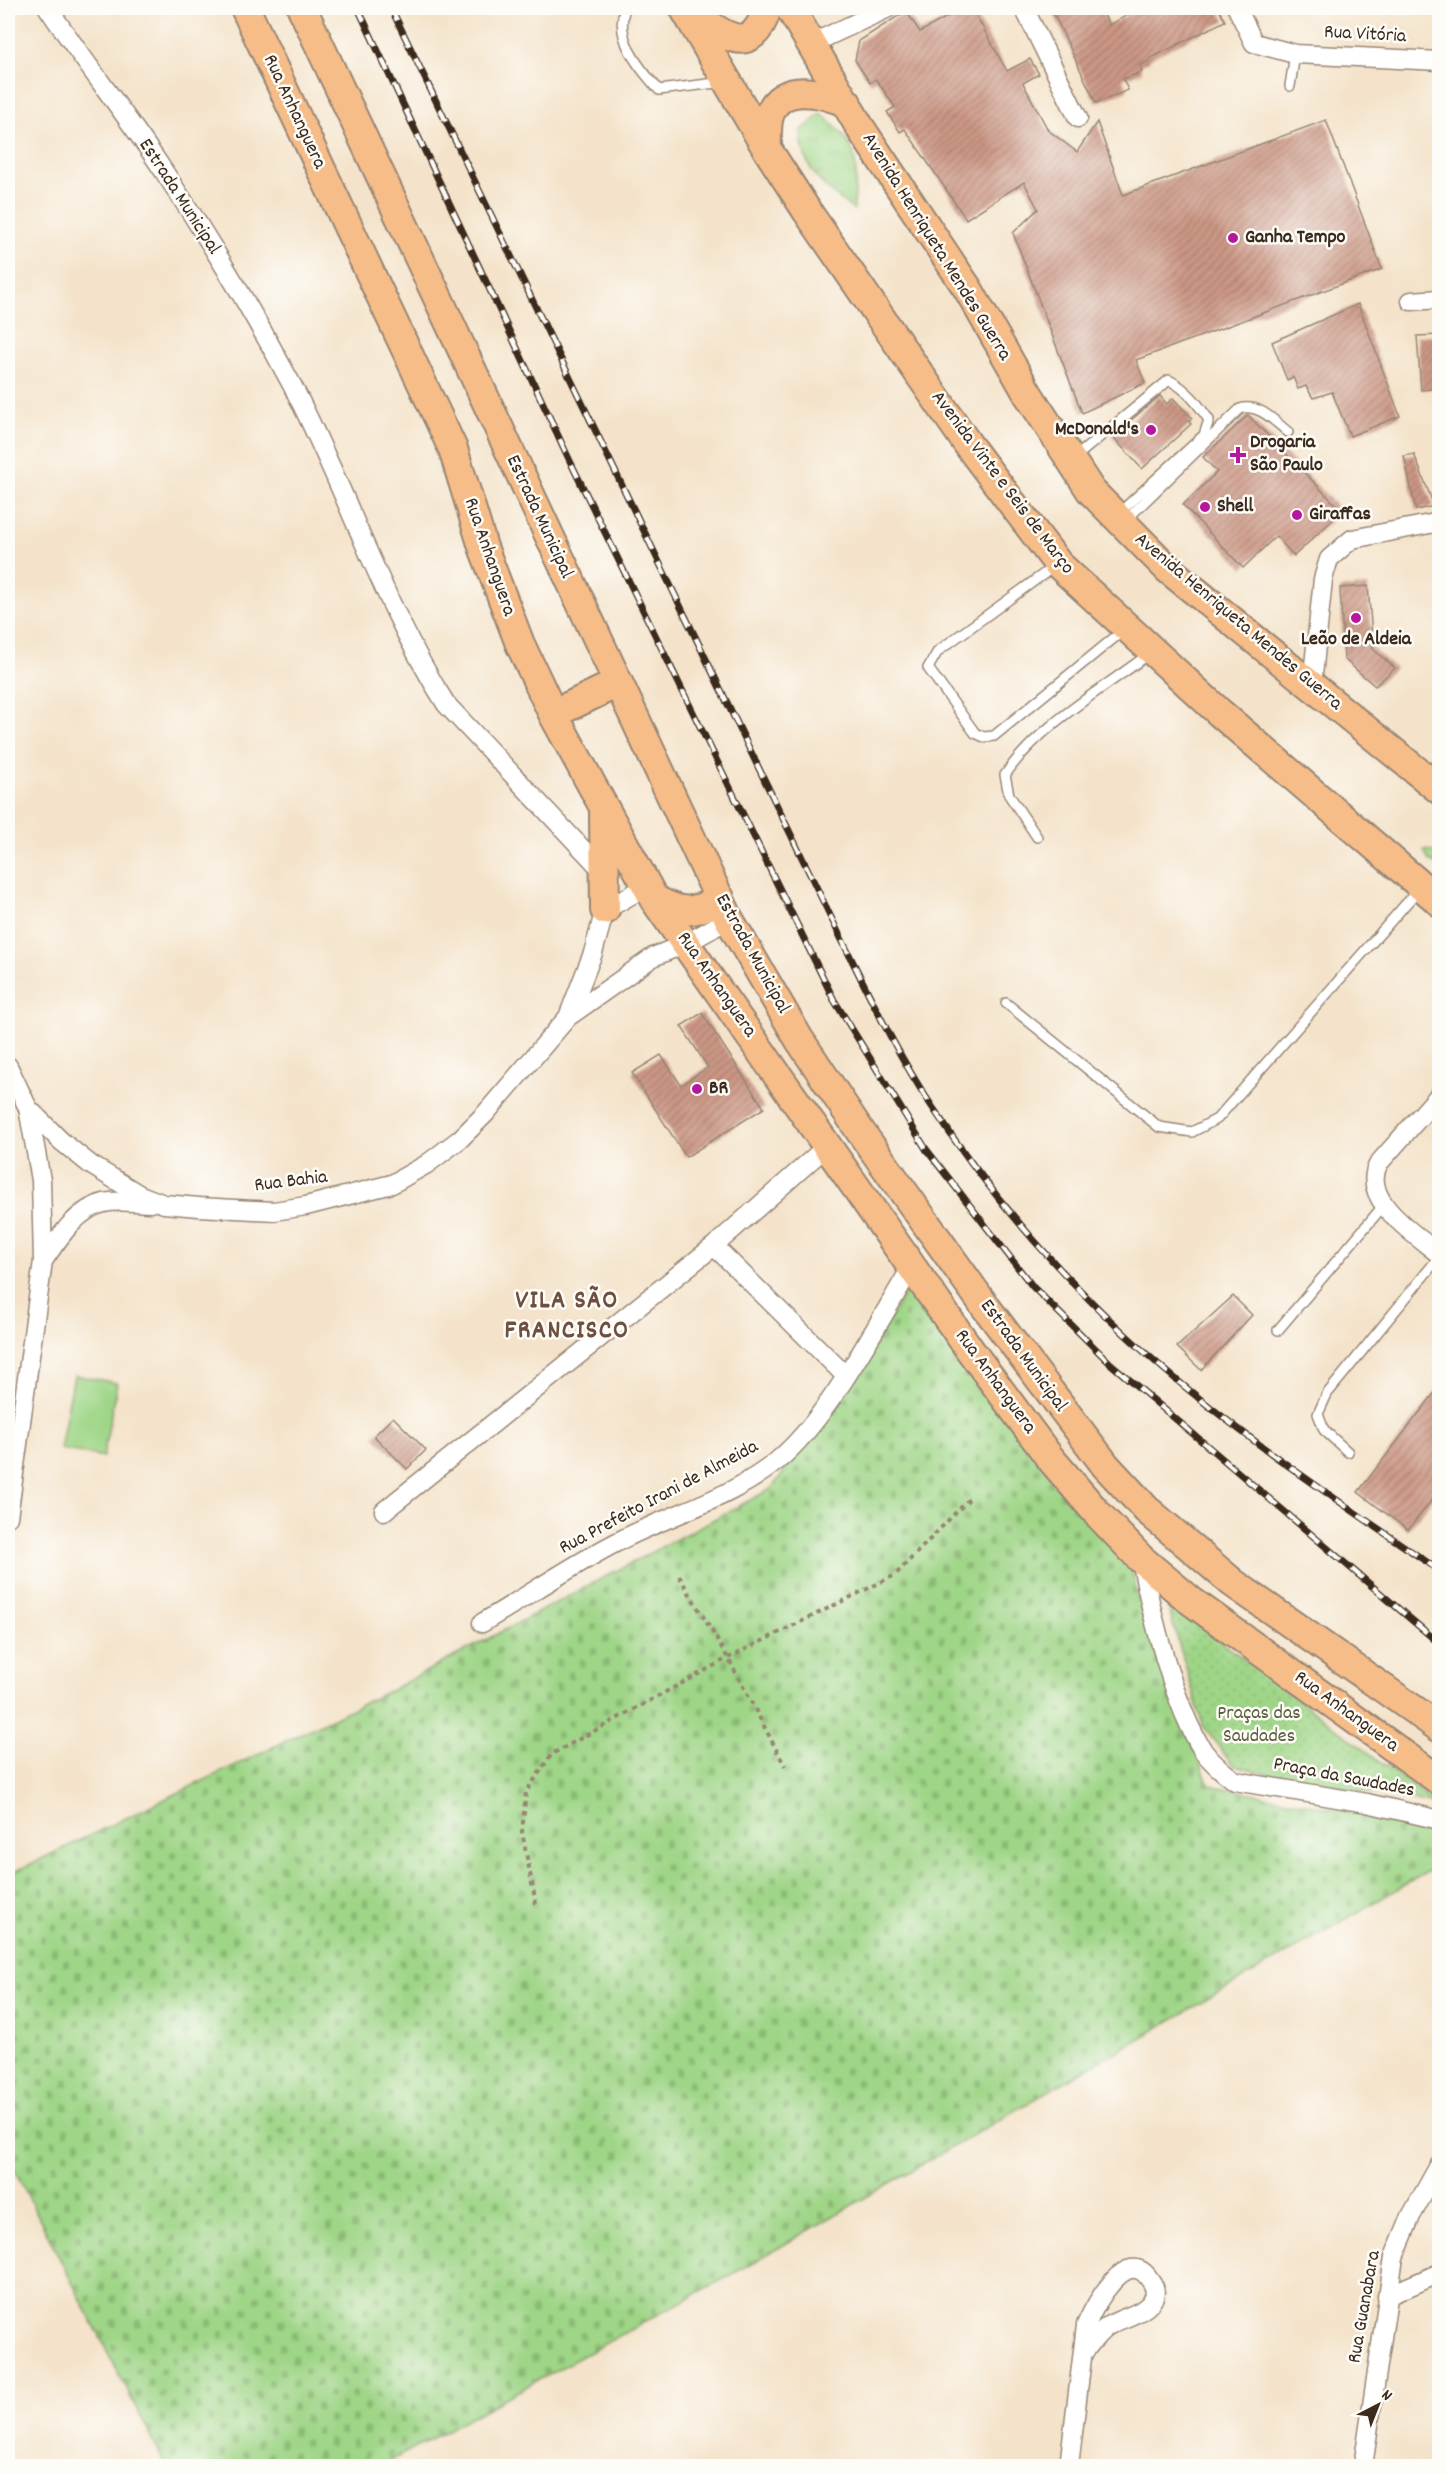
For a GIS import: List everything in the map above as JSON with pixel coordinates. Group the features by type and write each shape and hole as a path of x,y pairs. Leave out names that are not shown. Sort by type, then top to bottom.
{"main road":[{"name":"Rua Anhanguera","path":"245,8 453,448 483,547 520,644 553,714 604,811 651,893 911,1268 1050,1458 1141,1559 1191,1601 1440,1781"},
{"name":"Estrada Municipal","path":"302,8 669,794 724,908 799,1039 860,1131 1005,1333 1106,1466 1147,1510 1225,1576 1440,1728"},
{"path":"686,8 712,28 729,37 746,39 758,32 767,8"},
{"name":"Avenida Vinte e Seis de Março","path":"686,8 726,82 767,149 969,446 1058,564 1152,652 1434,895"},
{"name":"Avenida Henriqueta Mendes Guerra","path":"790,8 861,129 968,289 1028,394 1090,491 1168,569 1440,790"},
{"path":"767,149 769,116 784,97 810,91 827,94 847,103"},
{"path":"492,418 505,472 603,690 620,717 643,765 669,794"},
{"path":"553,714 603,690"},
{"path":"604,811 605,910"},
{"path":"651,893 674,910 698,911 724,908"}],"street":[{"name":"Estrada Municipal","path":"48,8 160,166 233,280 292,386 363,544 427,675 446,704 605,873"},
{"path":"812,44 888,8"},
{"path":"1023,8 1078,118"},
{"name":"Rua Vitória","path":"1237,8 1254,43 1295,54 1440,61"},
{"path":"1410,301 1440,299"},
{"path":"1312,685 1323,579 1329,559 1352,539 1440,522"},
{"path":"568,1017 593,953 605,910 651,893"},
{"path":"568,1017 653,957 687,943 724,908"},
{"name":"Rua Bahia","path":"8,1066 28,1108 91,1166 140,1195 164,1204 274,1211 352,1196 392,1184 427,1164 460,1139 522,1073 568,1017"},
{"path":"1440,1094 1378,1163 1372,1174 1374,1188 1384,1204 1440,1255"},
{"path":"8,1517 43,1261 41,1180 28,1108"},
{"path":"384,1511 714,1246 827,1146"},
{"path":"43,1261 67,1228 91,1208 114,1201 164,1204"},
{"path":"714,1246 845,1375"},
{"name":"Rua Prefeito Irani de Almeida","path":"482,1623 622,1539 745,1483 777,1461 808,1429 845,1375 911,1268"},
{"name":"Praça da Saudades","path":"1141,1559 1150,1607 1183,1708 1204,1751 1217,1768 1235,1780 1367,1803 1440,1820"},
{"name":"Rua Guanabara","path":"1363,2466 1394,2257 1412,2216 1440,2164"},
{"path":"1069,2466 1086,2325 1095,2305 1117,2276 1128,2269 1138,2270 1148,2275 1154,2286 1155,2296 1148,2305 1107,2327 1083,2353"},
{"path":"1387,2296 1440,2273"}],"lane":[{"path":"625,8 620,24 624,38 646,76 659,90 726,82"},
{"path":"1290,86 1295,54"},
{"path":"1071,460 1169,380 1180,386 1199,404 1209,420 1204,435 1118,520"},
{"path":"1118,520 1240,409 1249,406 1259,410 1288,432"},
{"path":"1058,564 938,651 930,660 928,668 975,733 984,737 994,736 1126,628"},
{"path":"1037,837 1009,795 1005,775 1021,752 1044,732 1152,652"},
{"path":"1006,1003 1159,1126 1192,1132 1217,1119 1434,895"},
{"path":"1278,1330 1384,1204"},
{"path":"1348,1452 1324,1430 1318,1414 1327,1394 1440,1255"}],"path":[{"path":"536,1904 522,1832 526,1792 552,1754 728,1658 895,1575 970,1498"},
{"path":"679,1576 728,1658 785,1766"}],"green space":[{"path":"821,114 844,136 854,156 856,179 854,210 824,185 810,168 805,157 801,131"},
{"path":"1424,850 1439,852 1439,866 1429,861"},
{"path":"910,1283 1130,1563 1144,1623 1209,1785 1427,1827 1440,1839 1439,1865 747,2266 381,2466 166,2466 8,2157 8,1875 393,1689 771,1489 859,1372"},
{"path":"74,1375 117,1383 103,1457 60,1449"},
{"name":"Praças das Saudades","path":"1166,1600 1438,1805 1267,1774 1232,1764 1203,1726"}],"building":[{"path":"963,8 972,8 1007,71 1030,59 1039,74 1023,83 1048,130 1077,152 1097,122 1123,195 1326,120 1382,269 1136,360 1145,383 1082,413 1013,233 1038,209 1024,182 966,219 905,129 900,132 887,112 895,107 876,79 870,83 855,60 859,41 906,11 920,32"},
{"path":"1051,8 1101,8 1109,25 1141,8 1218,8 1225,21 1149,59 1150,61 1140,65 1142,72 1123,79 1128,90 1096,103"},
{"path":"1358,304 1400,416 1350,436 1332,392 1313,398 1306,386 1298,389 1293,377 1287,380 1272,342"},
{"path":"1440,335 1440,388 1421,390 1417,336"},
{"name":"McDonald's","path":"1160,396 1167,404 1173,398 1192,418 1189,422 1191,424 1142,469 1112,436"},
{"path":"1248,415 1342,511 1294,556 1276,536 1243,568 1183,505 1217,472 1203,457"},
{"path":"1414,454 1434,506 1416,510 1404,456"},
{"name":"Leão de Aldeia","path":"1368,586 1373,649 1395,668 1375,686 1344,659 1340,588"},
{"name":"BR","path":"702,1013 764,1108 686,1157 632,1073 661,1055 681,1085 708,1067 681,1026"},
{"path":"1233,1296 1252,1315 1201,1370 1177,1347"},
{"path":"1440,1386 1440,1490 1408,1530 1358,1492"},
{"path":"393,1417 426,1450 407,1469 374,1436"}],"railway":[{"path":"358,8 569,459 834,1000 926,1149 1033,1287 1111,1364 1440,1644"},
{"path":"391,8 839,934 894,1042 931,1105 959,1146 1020,1225 1089,1299 1162,1368 1258,1444 1440,1571"}],"place":[{"name":"Ganha Tempo","path":"1233,238"},
{"name":"McDonald's","path":"1151,430"},
{"name":"Drogaria São Paulo","path":"1238,455"},
{"name":"Shell","path":"1205,507"},
{"name":"Giraffas","path":"1297,515"},
{"name":"Leão de Aldeia","path":"1356,618"},
{"name":"BR","path":"697,1089"}],"district":[{"name":"VILA SÃO FRANCISCO","path":"567,1316"}]}
